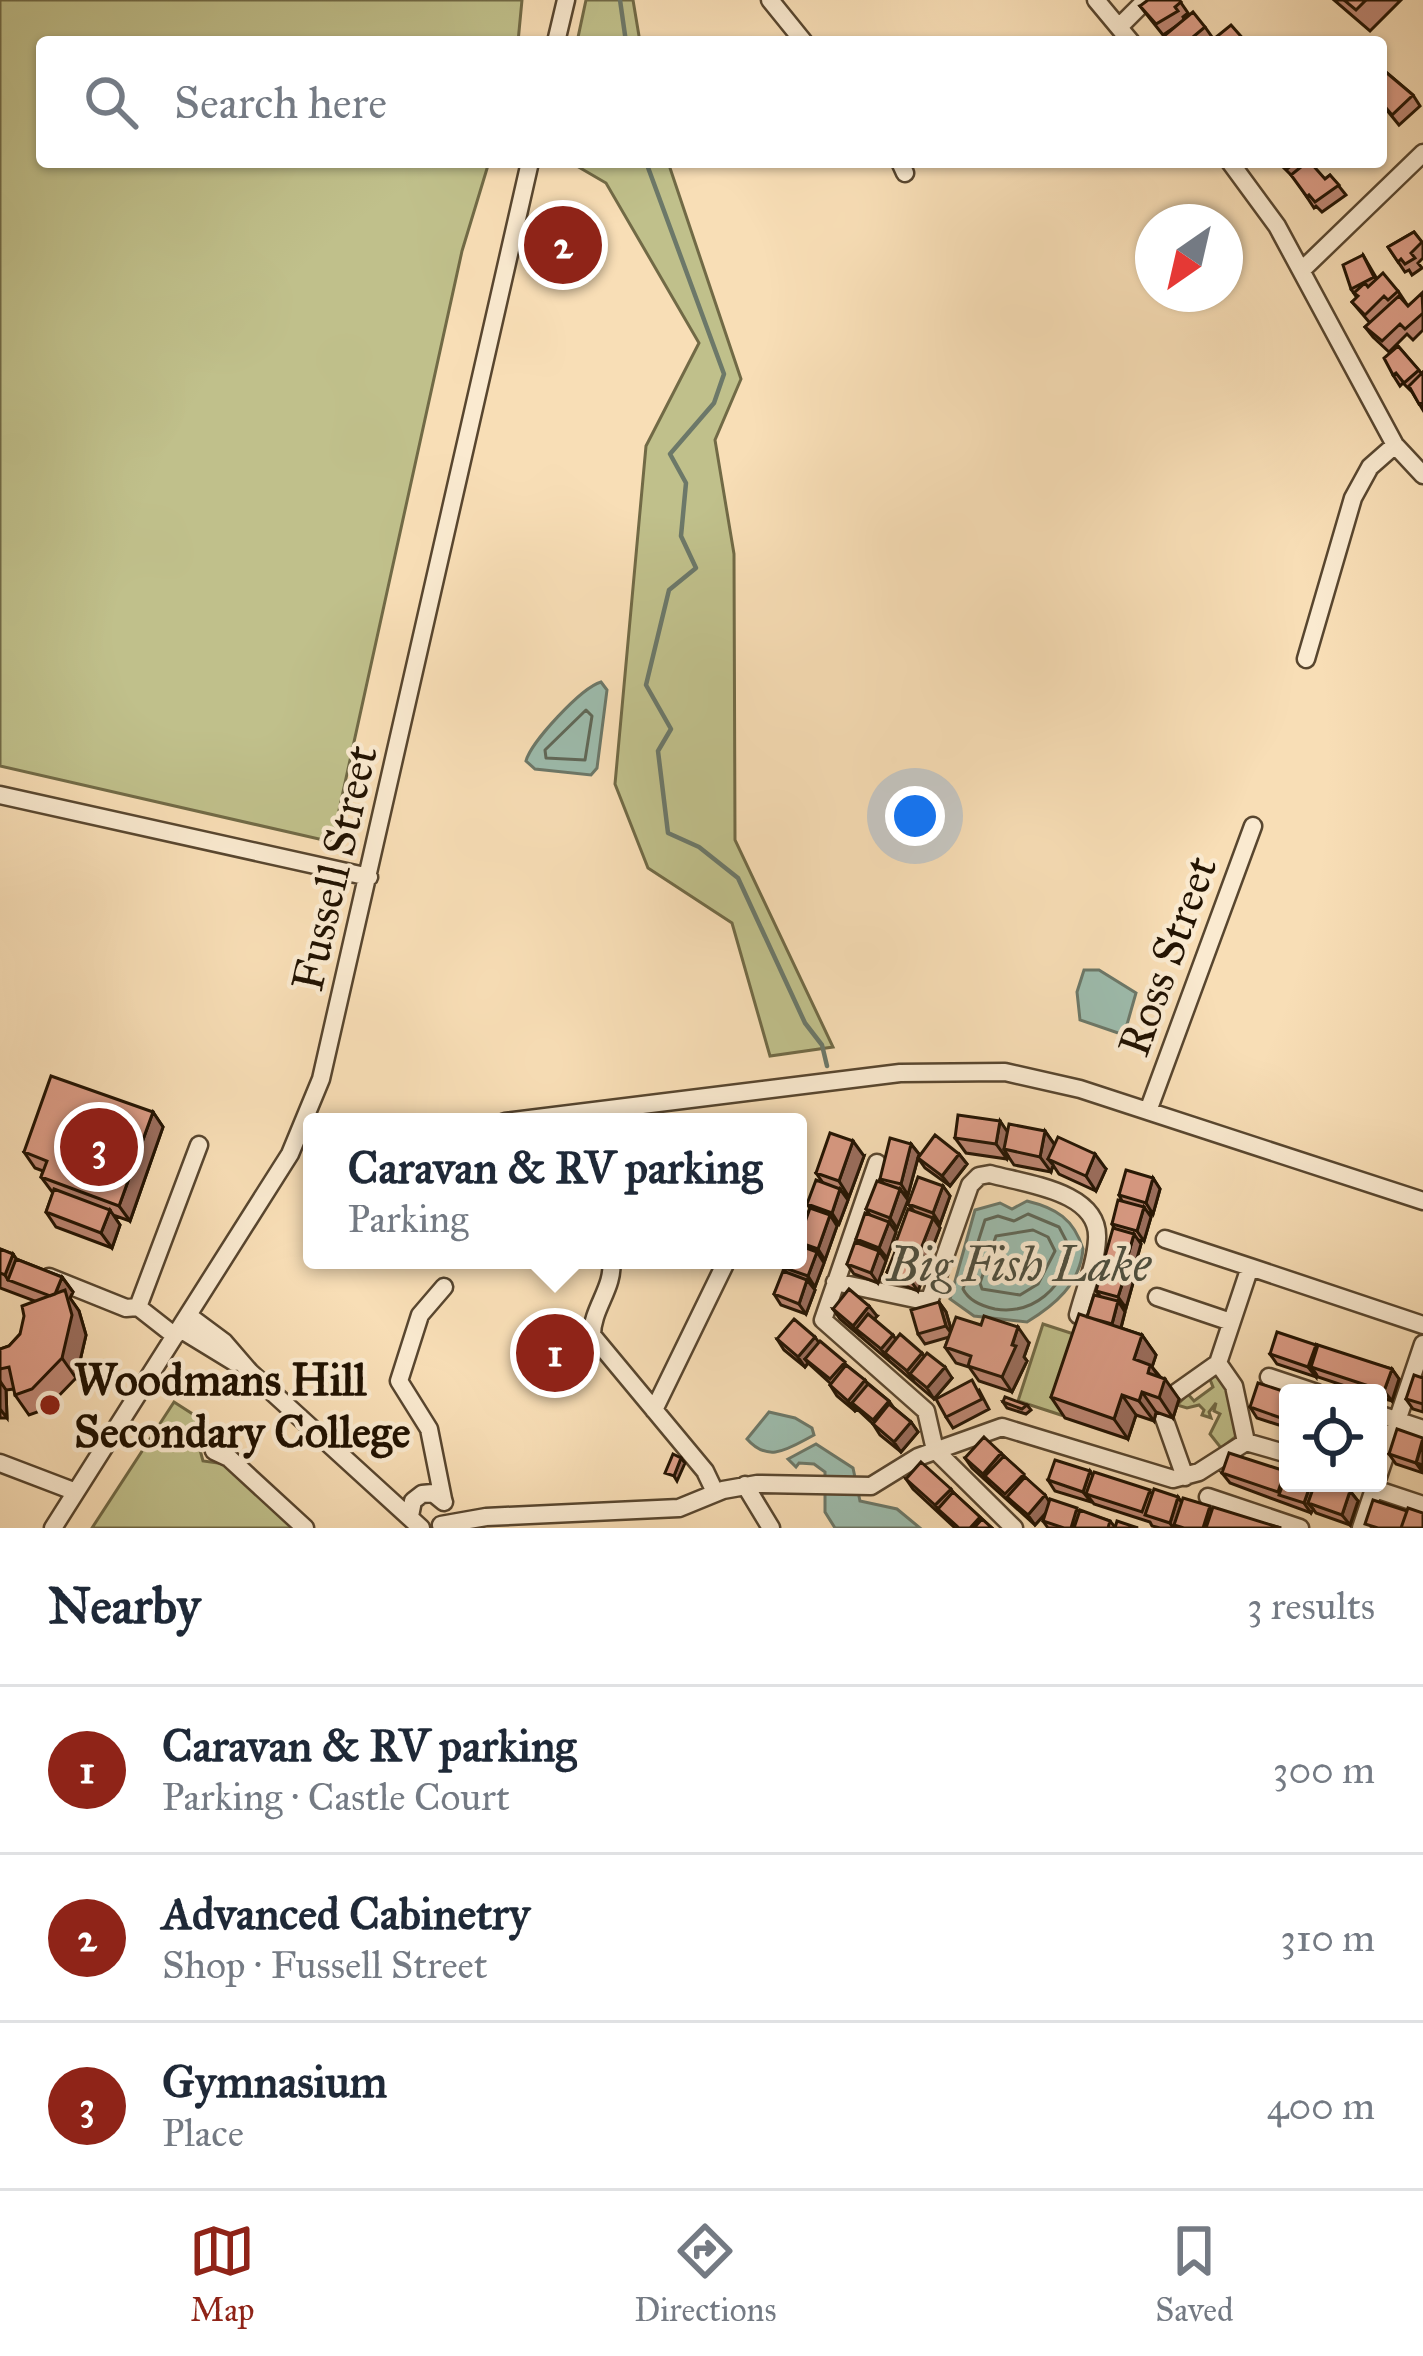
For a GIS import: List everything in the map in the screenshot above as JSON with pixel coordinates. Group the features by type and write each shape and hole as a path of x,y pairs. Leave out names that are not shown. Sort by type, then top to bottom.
{"street":[{"path":"557,36 566,0"},
{"path":"770,0 799,36"},
{"path":"1096,0 1126,36"},
{"path":"1119,27 1146,0"},
{"path":"1302,270 1423,153"},
{"name":"Fussell Street","path":"312,1113 529,168"},
{"path":"1234,168 1277,226 1395,445 1423,475"},
{"path":"1306,658 1352,498 1366,471 1395,445"},
{"path":"0,795 369,877"},
{"name":"Ross Street","path":"1148,1111 1253,826"},
{"path":"576,1113 854,1078 956,1070 1031,1076 1423,1201"},
{"name":"Fussell Street","path":"53,1528 303,1144"},
{"path":"138,1306 199,1145"},
{"path":"877,1163 823,1314 825,1323 926,1411 935,1450 1014,1528"},
{"path":"835,1282 920,1300 931,1298 970,1185 990,1174 1070,1198 1090,1215 1097,1243 1078,1315"},
{"path":"1165,1239 1423,1325"},
{"path":"21,1265 224,1342 250,1372 413,1522"},
{"path":"1170,1396 1218,1363 1250,1267"},
{"path":"612,1269 591,1332 705,1471 715,1492"},
{"path":"654,1410 723,1269"},
{"path":"438,1527 447,1513 429,1429 401,1388 400,1377 420,1315 444,1287"},
{"path":"1157,1298 1231,1322"},
{"path":"1387,1450 1423,1344"},
{"path":"1218,1363 1234,1386 1246,1442"},
{"path":"1269,1377 1290,1384"},
{"path":"1163,1415 1185,1477"},
{"path":"1387,1417 1423,1429"},
{"path":"438,1527 486,1517 679,1508 745,1485 869,1486 885,1481 913,1459 998,1427 1159,1476 1185,1477 1246,1442 1279,1451"},
{"path":"214,1451 229,1458 305,1528"},
{"path":"419,1496 433,1459"},
{"path":"0,1463 76,1492"},
{"path":"745,1485 771,1528"},
{"path":"1387,1485 1423,1493"},
{"path":"376,1486 419,1496"},
{"path":"1387,1487 1423,1505"},
{"path":"1361,1528 1373,1492"},
{"path":"413,1522 412,1501 430,1493 486,1517"},
{"path":"1208,1497 1300,1528"},
{"path":"679,1508 691,1528"}],"green space":[{"path":"0,0 522,0 519,36 36,36 36,168 487,168 462,251 332,842 0,766"},
{"path":"586,0 633,0 639,36 578,36"},
{"path":"580,168 670,168 741,379 715,440 734,554 735,840 833,1047 770,1056 732,923 648,868 615,784 646,446 699,343 606,183"},
{"path":"1043,1324 1086,1338 1061,1415 1018,1401"},
{"path":"1216,1374 1227,1385 1238,1435 1221,1448 1210,1434 1220,1414 1214,1411 1216,1403 1209,1412 1211,1418 1202,1415 1199,1405 1177,1405 1188,1394 1194,1401 1213,1387 1209,1377"},
{"path":"174,1402 202,1420 207,1440 200,1450 203,1461 225,1464 294,1528 92,1528"}],"water":[{"path":"601,682 607,690 597,768 591,775 535,769 526,761 537,741 570,705"},
{"path":"1084,970 1099,970 1136,993 1124,1035 1080,1020 1077,992"},
{"name":"Big Fish Lake","path":"1027,1201 1055,1211 1075,1230 1083,1249 1077,1273 1056,1301 1027,1322 974,1316 950,1299 975,1210 1000,1203 1012,1209"},
{"path":"769,1412 795,1418 812,1428 814,1435 779,1451 755,1447 747,1439"},
{"path":"816,1444 853,1468 860,1501 897,1509 920,1528 835,1528 825,1512 825,1472 814,1464 796,1467 788,1459"}],"building":[{"path":"1148,0 1181,2 1175,7 1178,11 1156,24 1140,6"},
{"path":"1344,0 1366,0 1356,10"},
{"path":"1193,12 1205,27 1194,36 1164,36"},
{"path":"1231,25 1241,36 1217,36"},
{"path":"1387,73 1413,95 1392,115 1387,109"},
{"path":"1300,168 1315,168 1339,185 1315,202 1291,175"},
{"path":"1414,232 1422,242 1411,253 1415,258 1398,262 1388,247"},
{"path":"1363,255 1374,277 1351,289 1343,265"},
{"path":"1383,273 1398,291 1388,300 1384,296 1365,315 1352,302 1358,296 1354,293"},
{"path":"1422,293 1423,313 1405,329 1400,324 1382,341 1365,327 1399,296 1408,306"},
{"path":"1398,346 1419,370 1404,383 1384,358"},
{"path":"1423,372 1423,402 1419,404 1409,386"},
{"path":"51,1076 153,1112 119,1206 41,1177 47,1161 24,1152"},
{"path":"958,1115 1000,1121 996,1144 955,1138"},
{"path":"1009,1124 1045,1131 1040,1157 1004,1149"},
{"path":"830,1133 853,1141 839,1181 816,1173"},
{"path":"935,1135 959,1154 942,1176 918,1158"},
{"path":"1058,1137 1095,1154 1086,1176 1048,1159"},
{"path":"890,1138 911,1144 901,1184 880,1179"},
{"path":"1126,1170 1153,1178 1146,1203 1119,1195"},
{"path":"918,1177 943,1186 933,1213 908,1204"},
{"path":"816,1180 840,1189 832,1213 807,1204"},
{"path":"877,1181 900,1189 890,1218 866,1209"},
{"path":"54,1189 110,1210 101,1233 46,1212"},
{"path":"1118,1200 1144,1207 1137,1231 1112,1224"},
{"path":"810,1208 830,1215 818,1249 807,1245"},
{"path":"908,1209 933,1218 920,1251 896,1242"},
{"path":"865,1213 889,1222 879,1248 856,1239"},
{"path":"1113,1228 1134,1234 1125,1266 1104,1260"},
{"path":"855,1242 879,1251 871,1273 847,1264"},
{"path":"897,1247 920,1256 911,1281 887,1272"},
{"path":"807,1248 817,1252 808,1276 788,1269 807,1269"},
{"path":"0,1249 13,1254 5,1275 0,1273"},
{"path":"16,1259 62,1277 55,1294 8,1280"},
{"path":"1103,1266 1126,1272 1118,1297 1096,1291"},
{"path":"783,1271 807,1280 799,1304 774,1294"},
{"path":"849,1289 869,1306 853,1326 833,1309"},
{"path":"65,1290 72,1315 62,1358 32,1389 15,1395 9,1367 0,1369 0,1349 20,1334 22,1306"},
{"path":"1094,1295 1118,1301 1112,1324 1087,1317"},
{"path":"939,1302 946,1326 918,1334 911,1310"},
{"path":"868,1314 893,1335 881,1349 856,1329"},
{"path":"1079,1314 1142,1335 1134,1359 1150,1365 1148,1373 1165,1379 1159,1398 1142,1392 1139,1401 1122,1395 1114,1419 1051,1397"},
{"path":"984,1316 1018,1327 1012,1345 1016,1346 1002,1377 968,1366 971,1356 945,1347 956,1317 981,1325"},
{"path":"794,1319 815,1337 798,1357 777,1339"},
{"path":"1277,1332 1316,1345 1308,1367 1270,1354"},
{"path":"900,1334 922,1353 907,1371 885,1353"},
{"path":"820,1341 845,1362 830,1379 805,1359"},
{"path":"1318,1345 1392,1369 1387,1384 1363,1384 1311,1367"},
{"path":"927,1353 945,1367 927,1388 910,1374"},
{"path":"846,1365 865,1380 848,1401 830,1385"},
{"path":"1414,1375 1423,1378 1423,1404 1406,1399"},
{"path":"972,1380 982,1399 946,1417 936,1399"},
{"path":"1258,1383 1279,1390 1279,1417 1250,1407"},
{"path":"868,1384 889,1401 873,1420 852,1403"},
{"path":"1005,1397 1027,1405 1022,1409 1003,1402"},
{"path":"889,1404 911,1422 894,1442 873,1424"},
{"path":"1397,1429 1423,1438 1416,1463 1389,1454"},
{"path":"984,1437 1001,1453 983,1474 965,1458"},
{"path":"1229,1453 1279,1469 1279,1489 1278,1492 1222,1473"},
{"path":"673,1454 681,1458 674,1476 665,1473"},
{"path":"1004,1456 1024,1474 1005,1494 985,1476"},
{"path":"1055,1460 1090,1471 1083,1492 1048,1480"},
{"path":"921,1462 951,1489 935,1505 906,1479"},
{"path":"1094,1472 1150,1490 1142,1512 1086,1494"},
{"path":"1025,1477 1045,1495 1028,1515 1007,1497"},
{"path":"1154,1489 1178,1497 1170,1523 1145,1515"},
{"path":"953,1492 980,1517 970,1528 959,1528 938,1509"},
{"path":"1280,1492 1308,1492 1304,1503"},
{"path":"1312,1492 1350,1492 1342,1515 1308,1503"},
{"path":"1183,1498 1210,1506 1203,1528 1174,1525"},
{"path":"1050,1499 1077,1508 1071,1528 1043,1521"},
{"path":"1373,1500 1407,1511 1401,1528 1365,1524"},
{"path":"1213,1507 1281,1528 1206,1528"},
{"path":"1408,1508 1423,1513 1423,1528 1401,1528"},
{"path":"1080,1510 1110,1521 1108,1528 1074,1528"}],"waterway":[{"path":"620,0 625,36"},
{"path":"648,168 724,374 714,403 670,454 686,483 681,536 696,568 669,590 646,685 671,729 658,751 668,833 699,847 738,878 805,1023 822,1045 827,1066"}],"place":[{"name":"Advanced Cabinetry","path":"563,245"},
{"name":"Gymnasium","path":"99,1147"},
{"name":"Caravan & RV parking","path":"555,1353"},
{"name":"Woodmans Hill Secondary College","path":"50,1405"}]}
